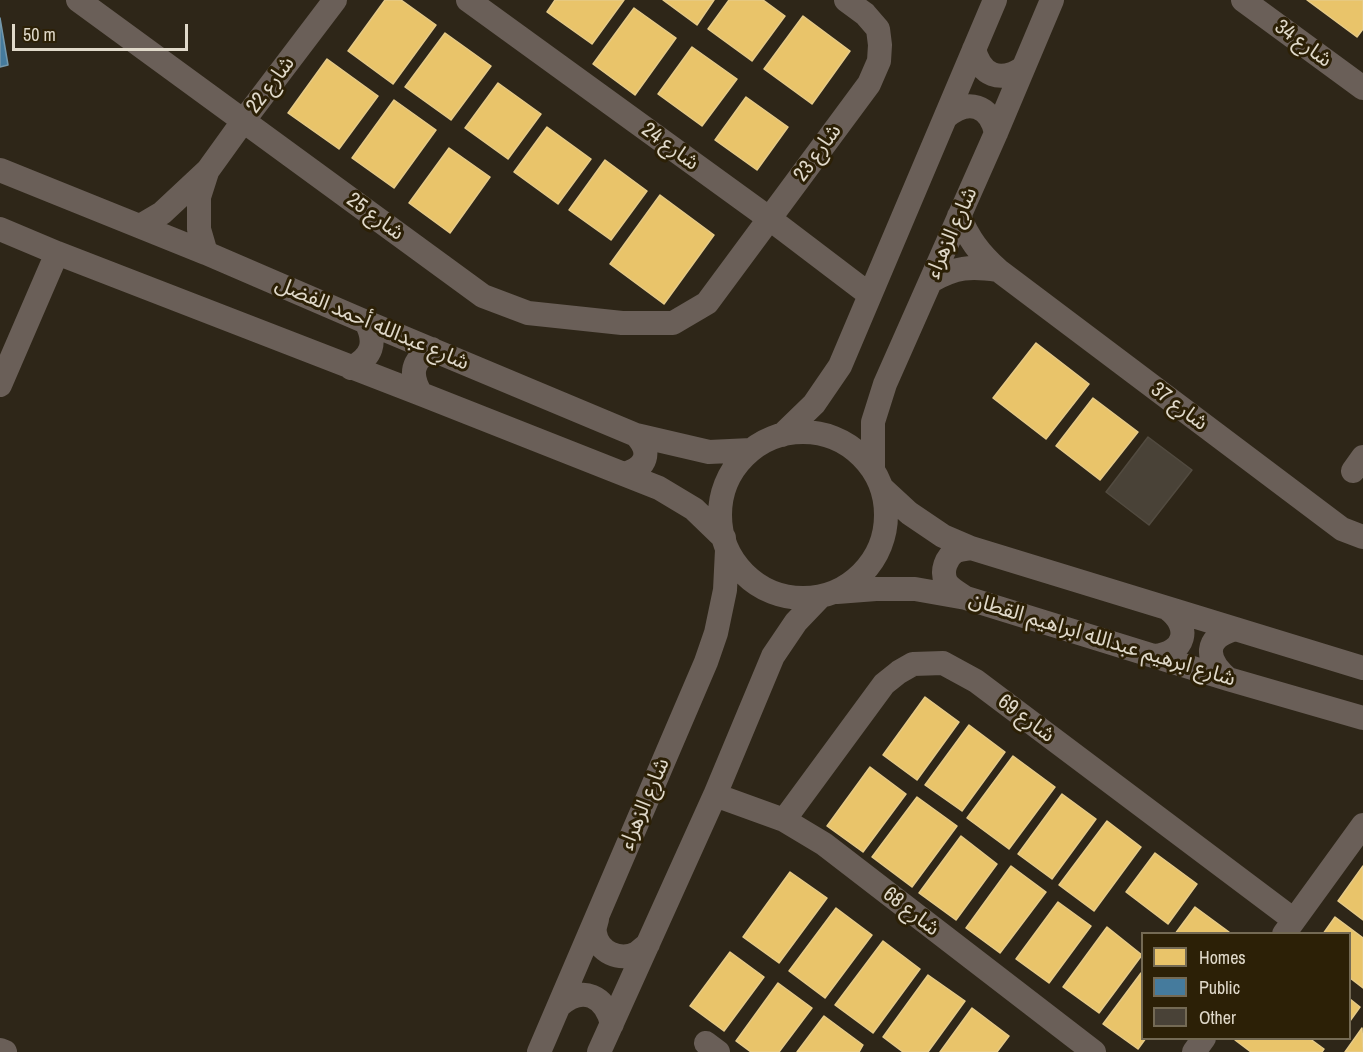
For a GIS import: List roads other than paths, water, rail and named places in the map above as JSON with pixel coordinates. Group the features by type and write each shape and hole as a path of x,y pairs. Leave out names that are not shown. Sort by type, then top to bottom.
{"street":[{"name":"شارع 25","path":"78,0 483,296 528,313 622,323 672,323 707,303"},
{"name":"شارع 22","path":"140,226 162,213 208,170 243,120 335,0"},
{"name":"شارع 24","path":"468,0 770,219 870,295"},
{"name":"شارع 23","path":"707,303 869,84 879,61 878,29 865,14 846,0"},
{"path":"782,435 814,404 840,366 995,0"},
{"name":"شارع الزهراء","path":"878,480 873,422 885,384 1052,0"},
{"name":"شارع 34","path":"1246,1 1363,88"},
{"path":"974,49 983,69 992,75 1014,74 1023,68"},
{"path":"946,117 966,106 977,107 987,113 996,133"},
{"name":"شارع عبدالله أحمد الفضل","path":"0,170 206,253 636,435 709,452 751,450"},
{"name":"شارع 22","path":"206,253 199,229 199,197 208,170"},
{"name":"شارع 37","path":"959,216 975,246 998,270 1342,529 1363,537"},
{"path":"0,229 658,488 694,509 726,544"},
{"path":"0,385 57,253"},
{"path":"931,280 947,272 965,268 998,270"},
{"path":"351,368 360,363 371,349 372,339 366,322"},
{"path":"421,394 415,384 413,374 422,354 432,349"},
{"path":"827,596 789,598 770,592 752,581 737,566 726,544 720,514 722,495 728,478 751,450 782,435 799,432 821,434 841,441 859,453 878,480 909,513 943,536 971,548 1363,669"},
{"path":"624,474 635,471 642,464 646,453 644,443 636,435"},
{"path":"599,1052 716,795 773,656 796,622 827,596 860,577 876,558 884,535 887,511 878,480"},
{"name":"شارع الزهراء","path":"539,1052 716,633 725,590 726,544"},
{"path":"966,598 954,591 946,582 944,569 949,557 958,550 971,548"},
{"name":"شارع ابرهيم عبدالله ابراهيم القطان","path":"827,596 876,589 915,589 966,598 1363,718"},
{"path":"1155,656 1166,655 1176,648 1182,638 1182,626 1177,616 1168,609"},
{"path":"1228,679 1212,661 1211,650 1215,640 1223,632 1236,629"},
{"name":"شارع 69","path":"784,820 884,684 898,672 913,664 943,663 976,681 1289,927"},
{"name":"شارع 68","path":"716,795 784,820 824,844 1094,1052"},
{"path":"1289,927 1363,825"},
{"path":"597,919 595,932 600,945 610,954 624,957 637,953 648,944"},
{"path":"560,1005 569,997 592,996 602,1002 609,1012 612,1024"},
{"path":"0,1050 5,1052"}]}
